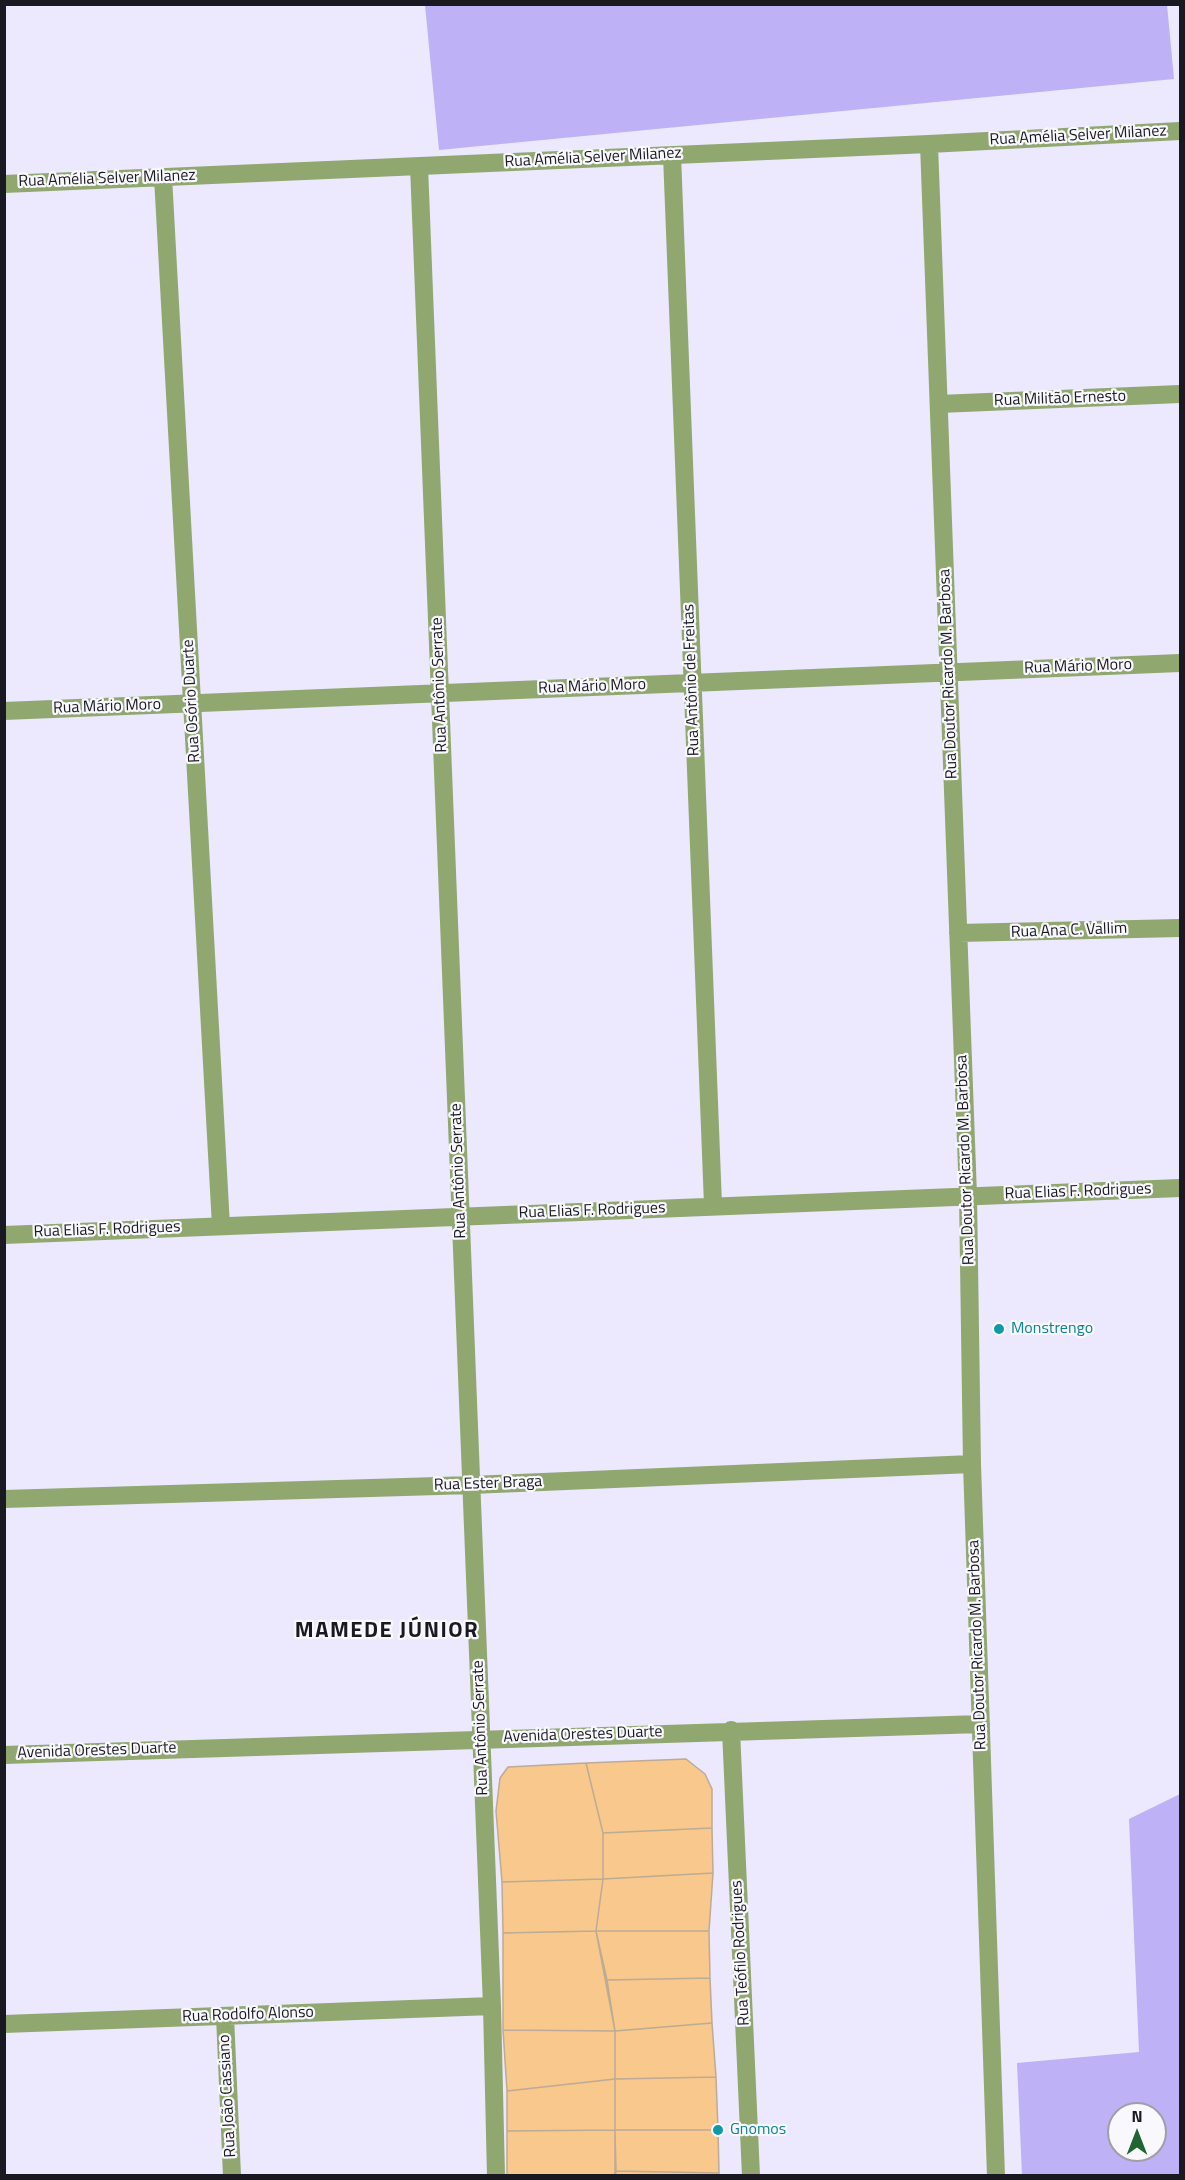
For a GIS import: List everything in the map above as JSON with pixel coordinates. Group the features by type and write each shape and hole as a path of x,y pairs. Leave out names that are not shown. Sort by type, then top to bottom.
{"street":[{"name":"Rua Amélia Selver Milanez","path":"4,184 1180,131"},
{"name":"Rua Doutor Ricardo M. Barbosa","path":"929,144 968,1195 972,1464 996,2175"},
{"name":"Rua Antônio de Freitas","path":"672,155 713,1205"},
{"name":"Rua Antônio Serrate","path":"419,166 482,1739 496,2175"},
{"name":"Rua Osório Duarte","path":"163,177 222,1226"},
{"name":"Rua Militão Ernesto","path":"939,404 1180,394"},
{"name":"Rua Mário Moro","path":"4,711 1180,663"},
{"name":"Rua Ana C. Vallim","path":"958,933 1180,928"},
{"name":"Rua Elias F. Rodrigues","path":"4,1235 1180,1188"},
{"name":"Rua Ester Braga","path":"4,1499 471,1485 972,1464"},
{"name":"Avenida Orestes Duarte","path":"4,1755 731,1730 981,1724"},
{"name":"Rua Teófilo Rodrigues","path":"731,1730 751,2175"},
{"name":"Rua Rodolfo Alonso","path":"4,2024 492,2006"},
{"name":"Rua João Cassiano","path":"225,2016 232,2175"}],"shaded area":[{"path":"425,5 1167,5 1174,79 439,150"},
{"path":"1180,1794 1180,2175 1022,2175 1017,2063 1139,2052 1129,1819"}],"building":[{"path":"686,1759 705,1774 712,1789 712,1828 603,1833 586,1763"},
{"path":"586,1763 603,1833 603,1879 502,1882 496,1811 500,1778 508,1767"},
{"path":"712,1828 713,1873 603,1879 603,1833"},
{"path":"713,1873 709,1931 596,1931 603,1879"},
{"path":"603,1879 596,1931 503,1933 502,1882"},
{"path":"596,1931 709,1931 710,1978 607,1980"},
{"path":"596,1931 615,2031 503,2030 503,1933"},
{"path":"710,1978 712,2023 615,2031 607,1980"},
{"path":"712,2023 716,2077 615,2079 615,2031"},
{"path":"503,2030 615,2031 615,2079 507,2091"},
{"path":"716,2077 718,2130 615,2130 615,2079"},
{"path":"615,2079 615,2130 507,2131 507,2091"},
{"path":"615,2130 718,2130 719,2173 616,2171"},
{"path":"615,2130 615,2176 507,2176 507,2131"},
{"path":"616,2171 719,2173 718,2176 615,2176"}],"place":[{"name":"Monstrengo","path":"999,1329"},
{"name":"Gnomos","path":"718,2130"}],"district":[{"name":"MAMEDE JÚNIOR","path":"387,1632"}]}
